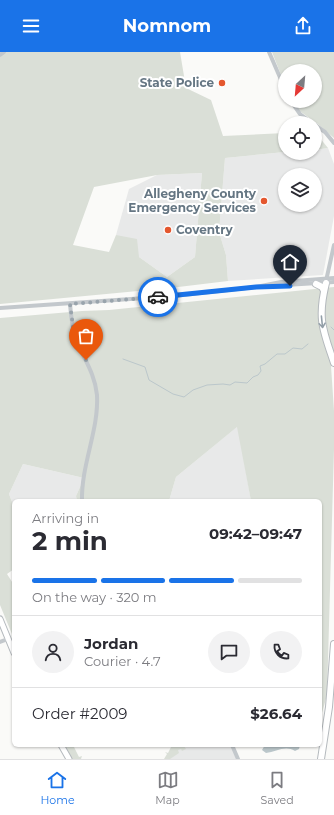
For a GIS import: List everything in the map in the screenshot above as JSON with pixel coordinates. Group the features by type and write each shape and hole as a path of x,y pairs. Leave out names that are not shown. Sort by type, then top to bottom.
{"highway":[{"path":"326,281 321,306 321,321 334,363"},
{"path":"316,284 322,287 324,291"},
{"path":"321,759 329,706 334,644"},
{"path":"324,759 334,697"}],"main road":[{"path":"0,620 12,648"},
{"path":"62,747 69,759"}],"street":[{"path":"0,55 4,52"},
{"path":"269,52 278,73"},
{"path":"296,108 303,116"},
{"path":"322,130 334,143"},
{"path":"326,281 334,246"},
{"path":"0,308 174,296 256,287 316,284 334,278"},
{"path":"256,287 281,282 334,282"},
{"path":"70,304 74,334 93,374 97,393 96,412 84,478 82,499"},
{"path":"0,642 8,639"},
{"path":"233,747 238,759"}],"shaded area":[{"path":"0,52 180,52 186,88 211,100 223,136 278,133 278,153 225,158 219,232 226,255 228,281 0,304","holes":["202,173 195,257 167,277 139,257 137,239 116,235 109,252 73,245 94,187 157,175"]},
{"path":"272,52 334,52 334,138 322,128 322,116 307,116 298,108 322,108 322,64 278,64 278,67"},
{"path":"322,141 328,148 322,149"},
{"path":"328,148 334,164 334,216 323,275 228,281 226,255 219,232 225,158 278,153 278,160 322,160 322,149"},
{"path":"202,173 195,257 167,277 139,257 116,235 129,189 157,175"},
{"path":"334,287 334,365 331,366 334,411 334,449 327,695 322,713 322,499 251,499 237,427 176,477 170,499 77,499 76,496 84,478 23,464 9,494 12,502 12,570 7,574 12,582 12,634 0,605 0,318 109,310"},
{"path":"238,426 251,499 170,499 176,477"},
{"path":"23,464 84,478 76,496 77,499 12,499 12,502 9,494"},
{"path":"63,747 74,747 79,757 82,756 81,759 71,759"},
{"path":"171,747 185,747 186,749 182,751 181,749 178,750 179,753 170,759 164,759 167,754 165,752 168,753"},
{"path":"173,747 232,747 236,759 167,759"},
{"path":"264,747 300,747 295,751 291,749 284,749 266,753 262,750"}],"waterway":[{"path":"331,327 334,330"},
{"path":"123,359 145,367 149,380 173,394 184,397 193,390 207,385 230,385 235,382 247,383 253,377 258,375 261,371 260,366 265,364 277,354 285,354 293,348 302,349 308,344"}],"way so far":[{"path":"86,360 74,334 70,304 158,297"}],"place":[{"name":"State Police","path":"222,83"},
{"name":"Allegheny County Emergency Services","path":"264,201"},
{"name":"Coventry","path":"168,230"}],"route":[{"path":"158,297 256,287 290,286"}]}
